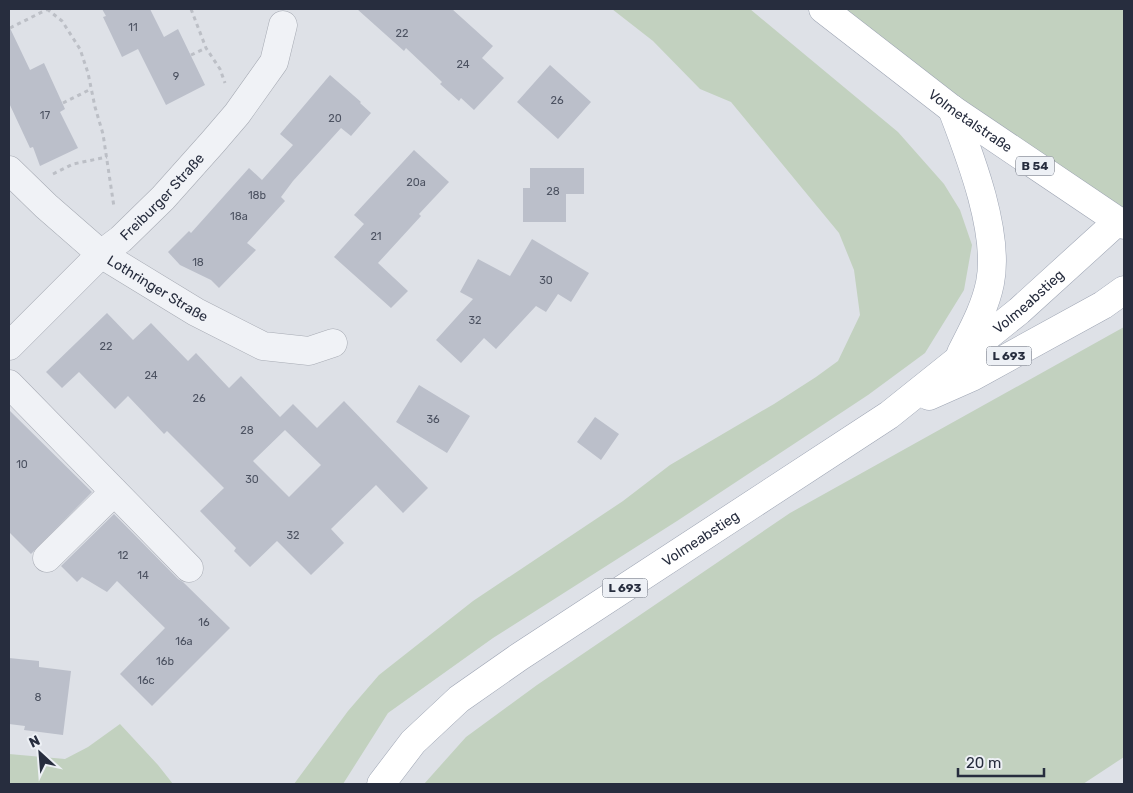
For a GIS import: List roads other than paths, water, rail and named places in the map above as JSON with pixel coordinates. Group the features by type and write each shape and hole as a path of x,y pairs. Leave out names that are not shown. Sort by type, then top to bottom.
{"main road":[{"name":"Volmetalstraße","path":"823,9 952,109 1121,223"},
{"name":"L 693","path":"952,109 973,164 990,238 992,257 990,283 979,315 956,362"},
{"name":"Volmeabstieg","path":"381,784 412,742 459,699 519,657 889,415 1019,311 1121,223"},
{"name":"Volmeabstieg","path":"889,415 972,377 1103,305 1124,290"}],"street":[{"name":"Freiburger Straße","path":"9,346 163,198 214,142 237,114 274,62 283,25"},
{"name":"Lothringer Straße","path":"9,170 32,192 111,247 196,312 263,346 309,350 333,344"},
{"path":"9,384 189,568"},
{"path":"47,558 114,492"}]}
